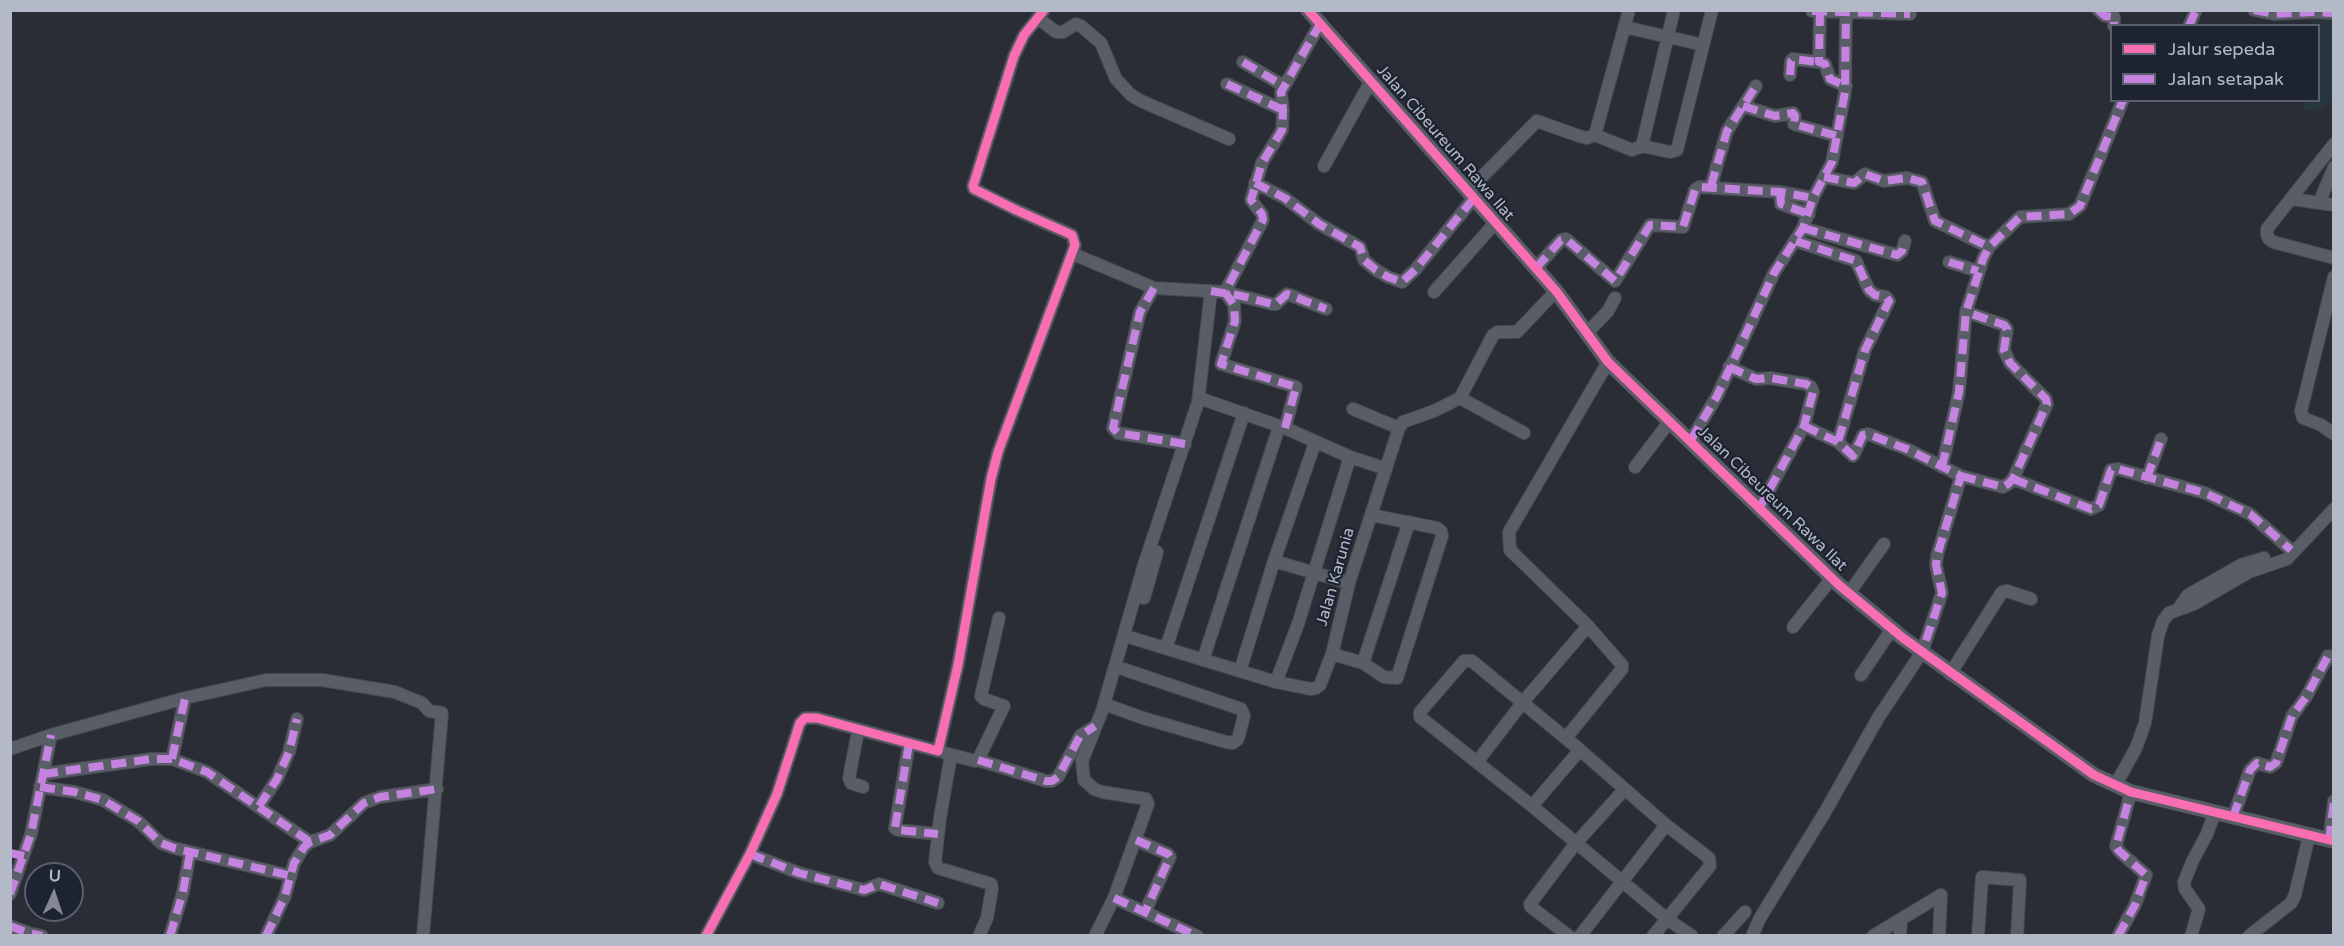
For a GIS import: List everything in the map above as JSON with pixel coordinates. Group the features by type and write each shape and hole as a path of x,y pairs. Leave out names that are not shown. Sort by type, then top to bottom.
{"street":[{"name":"Jalan Cibeureum Rawa Ilat","path":"1308,10 1556,291 1608,362 1832,578 1892,629 1950,674 2094,775 2131,792 2331,841"},
{"path":"1595,135 1629,10"},
{"path":"1642,146 1674,10"},
{"path":"1255,183 1285,198 1319,224 1360,247 1364,260 1376,270 1402,282 1415,270 1471,195 1537,121 1587,138 1595,135 1632,150 1642,146 1670,152 1677,150 1712,10"},
{"path":"2098,10 2105,16 2114,17 2114,24"},
{"path":"2190,24 2196,10"},
{"path":"2254,10 2293,20 2313,12 2334,13"},
{"path":"1812,11 1910,14"},
{"path":"1819,62 1820,11"},
{"path":"1691,440 1717,396 1774,273 1803,228 1813,198 1832,162 1846,86 1846,12"},
{"path":"938,751 958,665 991,479 998,452 1073,254 1075,243 1072,235 1016,210 974,189 973,186 1014,56 1024,35 1041,14 1056,32 1063,32 1076,24 1081,26 1101,43 1116,79 1131,95 1229,140"},
{"path":"1225,292 1263,220 1261,212 1251,202 1255,183 1270,147 1282,130 1283,110 1280,95 1320,24"},
{"path":"1625,27 1703,45"},
{"path":"1790,75 1793,59 1819,62 1825,64 1830,79 1846,86"},
{"path":"1243,62 1284,86"},
{"path":"1324,166 1371,81"},
{"path":"1227,84 1283,110"},
{"path":"1711,186 1727,131 1756,86"},
{"path":"1942,467 1959,392 1966,312 1978,271 1989,247 2020,217 2069,214 2080,207 2122,102"},
{"path":"1743,106 1775,116 1792,113 1795,116 1794,124 1837,136"},
{"path":"2334,144 2267,229 2269,239 2334,258"},
{"path":"2319,203 2334,167"},
{"path":"1824,177 1852,183 1865,174 1884,181 1907,178 1922,182 1935,221 1989,247"},
{"path":"1536,268 1561,240 1566,239 1615,281 1650,225 1683,227 1695,190 1704,186 1780,192 1813,198"},
{"path":"1780,192 1780,204 1809,214"},
{"path":"2292,199 2334,205"},
{"path":"1434,292 1495,223"},
{"path":"1803,228 1897,255 1902,252 1905,241"},
{"path":"1796,241 1856,261 1869,290 1875,295 1886,297 1889,301 1865,350 1838,442"},
{"path":"1073,254 1154,288 1225,292 1272,304 1276,304 1287,294 1326,309"},
{"path":"1949,262 1978,271"},
{"path":"2334,277 2301,415 2334,434"},
{"path":"1154,288 1140,312 1113,428 1118,433 1185,444"},
{"path":"1095,936 1114,898 1148,804 1146,799 1102,792 1084,780 1082,760 1095,726 1108,705 1123,669 1203,399 1210,291"},
{"path":"1353,409 1399,428 1403,422 1434,411 1460,398 1492,335 1498,332 1517,332 1556,291"},
{"path":"1203,660 1296,387 1221,364 1235,321 1234,305 1225,292"},
{"path":"1587,333 1608,311 1615,298"},
{"path":"1804,426 1838,442 1851,455 1855,456 1863,435 1868,434 1890,441 1961,476 2003,487 2013,479 2046,410 2046,399 2010,363 2004,350 2007,329 2004,325 1966,312"},
{"path":"1566,738 1622,669 1620,661 1588,626 1510,550 1509,532 1608,362"},
{"path":"1729,367 1756,379 1770,378 1806,384 1813,392 1804,426 1760,507"},
{"path":"1460,398 1524,433"},
{"path":"1108,705 1144,565 1185,444 1203,399"},
{"path":"1203,399 1282,427 1315,443 1384,468"},
{"path":"1166,648 1244,413"},
{"path":"1635,467 1671,421"},
{"name":"Jalan Karunia","path":"1276,682 1311,689 1320,685 1332,654 1349,583 1384,468 1399,428"},
{"path":"2147,478 2161,439"},
{"path":"1240,671 1274,561 1315,443"},
{"path":"1132,638 1276,682 1314,573 1350,457"},
{"path":"2013,479 2091,509 2099,505 2111,470 2118,469 2205,493 2250,514 2294,550"},
{"path":"1752,936 1760,918 1825,812 1878,718 1922,652 1942,593 1936,565 1937,556 1961,476"},
{"path":"2116,784 2136,748 2145,723 2158,636 2163,621 2169,613 2194,604 2249,572 2287,559 2334,509"},
{"path":"1332,654 1363,663 1384,677 1397,678 1442,536 1441,531 1437,528 1371,515"},
{"path":"1363,663 1409,522"},
{"path":"1849,593 1884,544"},
{"path":"1274,561 1349,583"},
{"path":"1794,627 1832,578"},
{"path":"1950,674 2002,592 2007,591 2031,599"},
{"path":"978,760 1004,705 981,696 999,618"},
{"path":"1477,762 1523,702 1588,626"},
{"path":"1861,675 1892,629"},
{"path":"2233,817 2250,770 2257,763 2270,767 2276,763 2292,716 2332,653"},
{"path":"1653,936 1667,919 1710,866 1711,861 1624,790 1523,702 1468,660 1464,661 1420,712 1420,717 1532,806 1667,919 1692,936"},
{"path":"1108,705 1143,718 1226,742 1233,743 1238,739 1244,716 1241,709 1123,669"},
{"path":"10,749 51,735 185,698 255,682 293,679 322,680 395,692 422,703 429,711 442,713 423,936"},
{"path":"172,759 185,698"},
{"path":"706,936 750,854 777,794 800,723 805,718 812,717 951,755 978,760 1046,781 1052,781 1058,777 1080,736 1095,726"},
{"path":"259,806 277,779 289,752 297,719"},
{"path":"858,730 849,778 851,783 863,787"},
{"path":"10,894 31,834 51,735"},
{"path":"909,744 895,828 938,834"},
{"path":"1532,806 1580,750"},
{"path":"951,755 935,862 938,868 990,884 992,889 987,918 979,936"},
{"path":"43,774 152,759 172,759 207,772 310,842"},
{"path":"40,787 75,792 103,800 138,821 161,843 190,853 291,876"},
{"path":"266,936 285,896 299,855 310,842 330,835 364,803 380,797 437,789"},
{"path":"1569,936 1530,904 1576,843 1624,790"},
{"path":"2118,936 2135,905 2146,875 2119,852 2116,846 2131,792"},
{"path":"2331,841 2334,801"},
{"path":"2191,936 2199,909 2185,889 2184,882 2215,812"},
{"path":"1580,936 1666,825"},
{"path":"2248,936 2291,903 2295,895 2308,836"},
{"path":"1136,840 1170,857 1145,912"},
{"path":"10,853 24,856"},
{"path":"170,936 183,892 190,853"},
{"path":"750,854 799,873 831,882 864,890 879,884 938,903"},
{"path":"1978,936 1982,877 2020,880 2017,936"},
{"path":"1873,936 1941,895 1939,936"},
{"path":"1114,898 1197,935"},
{"path":"1723,936 1745,912"},
{"path":"1900,936 1901,919"},
{"path":"10,926 42,936"}],"shaded area":[{"path":"2333,11 2333,100 2318,111 2303,110 2304,102 2320,102 2320,24 2313,24 2314,13"}],"marked path":[{"path":"1691,440 1717,396 1774,273 1803,228 1813,198 1832,162 1845,92 1846,10"},
{"path":"2098,10 2105,16 2114,17 2114,24"},
{"path":"2190,24 2196,10"},
{"path":"2254,10 2274,14 2334,13"},
{"path":"1812,11 1910,14"},
{"path":"1820,11 1819,62 1825,64 1830,79 1846,86"},
{"path":"1285,428 1296,387 1221,364 1235,321 1234,305 1225,292 1263,220 1262,214 1251,200 1262,163 1282,130 1281,92 1320,24"},
{"path":"1790,75 1793,59 1819,62"},
{"path":"1243,62 1284,86"},
{"path":"1227,84 1283,110"},
{"path":"1711,186 1727,131 1756,86"},
{"path":"1942,467 1959,392 1966,312 1983,259 1989,247 2020,217 2069,214 2080,206 2122,102"},
{"path":"1743,106 1775,116 1793,113 1794,124 1837,136"},
{"path":"1824,177 1854,183 1865,174 1884,181 1907,178 1922,182 1935,221 1989,247"},
{"path":"1255,183 1285,198 1319,224 1360,247 1364,260 1388,277 1402,282 1415,270 1474,198"},
{"path":"1536,268 1561,240 1566,239 1615,281 1650,225 1683,227 1695,190 1699,187 1780,192 1813,198"},
{"path":"1780,192 1781,204 1809,214"},
{"path":"1803,228 1897,255 1902,251 1905,241"},
{"path":"1796,241 1856,261 1869,290 1875,295 1886,297 1889,301 1865,350 1838,442"},
{"path":"1949,262 1978,271"},
{"path":"1154,288 1140,312 1113,428 1118,433 1185,444"},
{"path":"1211,291 1272,304 1276,304 1287,294 1326,309"},
{"path":"1961,476 2003,487 2008,484 2013,479 2047,404 2046,399 2010,363 2004,350 2007,329 2004,325 1966,312"},
{"path":"1729,367 1756,379 1770,378 1806,384 1813,392 1804,426 1760,507"},
{"path":"1804,426 1838,442 1853,456 1863,435 1868,434 1909,450 1961,476 1937,556 1936,565 1942,593 1922,652"},
{"path":"2147,478 2161,439"},
{"path":"2013,479 2091,509 2099,505 2111,470 2118,469 2205,493 2250,514 2291,550"},
{"path":"2233,817 2250,770 2257,763 2270,767 2276,763 2292,716 2306,697 2328,656 2334,658"},
{"path":"172,759 185,698"},
{"path":"259,806 277,779 289,752 297,719"},
{"path":"978,760 1052,781 1058,777 1080,736 1095,726"},
{"path":"10,894 31,834 51,735"},
{"path":"909,744 895,828 938,834"},
{"path":"43,774 151,759 172,759 207,772 310,842"},
{"path":"40,787 75,792 103,800 138,821 161,843 174,848 291,876"},
{"path":"266,936 285,896 294,863 304,847 310,842 330,835 364,803 380,797 437,789"},
{"path":"2118,936 2135,905 2146,875 2116,846 2131,792"},
{"path":"2329,841 2334,801"},
{"path":"1136,840 1170,857 1145,912"},
{"path":"10,853 24,856"},
{"path":"170,936 183,892 190,853"},
{"path":"750,854 799,873 864,890 879,884 938,903"},
{"path":"1114,898 1197,936"},
{"path":"10,926 42,936"}],"cycle path":[{"path":"706,936 750,854 777,794 800,723 805,718 817,718 938,751 958,665 991,479 998,452 1075,245 1072,235 1016,210 974,189 973,186 1014,56 1024,35 1044,10"},
{"path":"1308,10 1556,291 1608,362 1839,585 1903,638 2094,775 2131,792 2334,841"}]}
